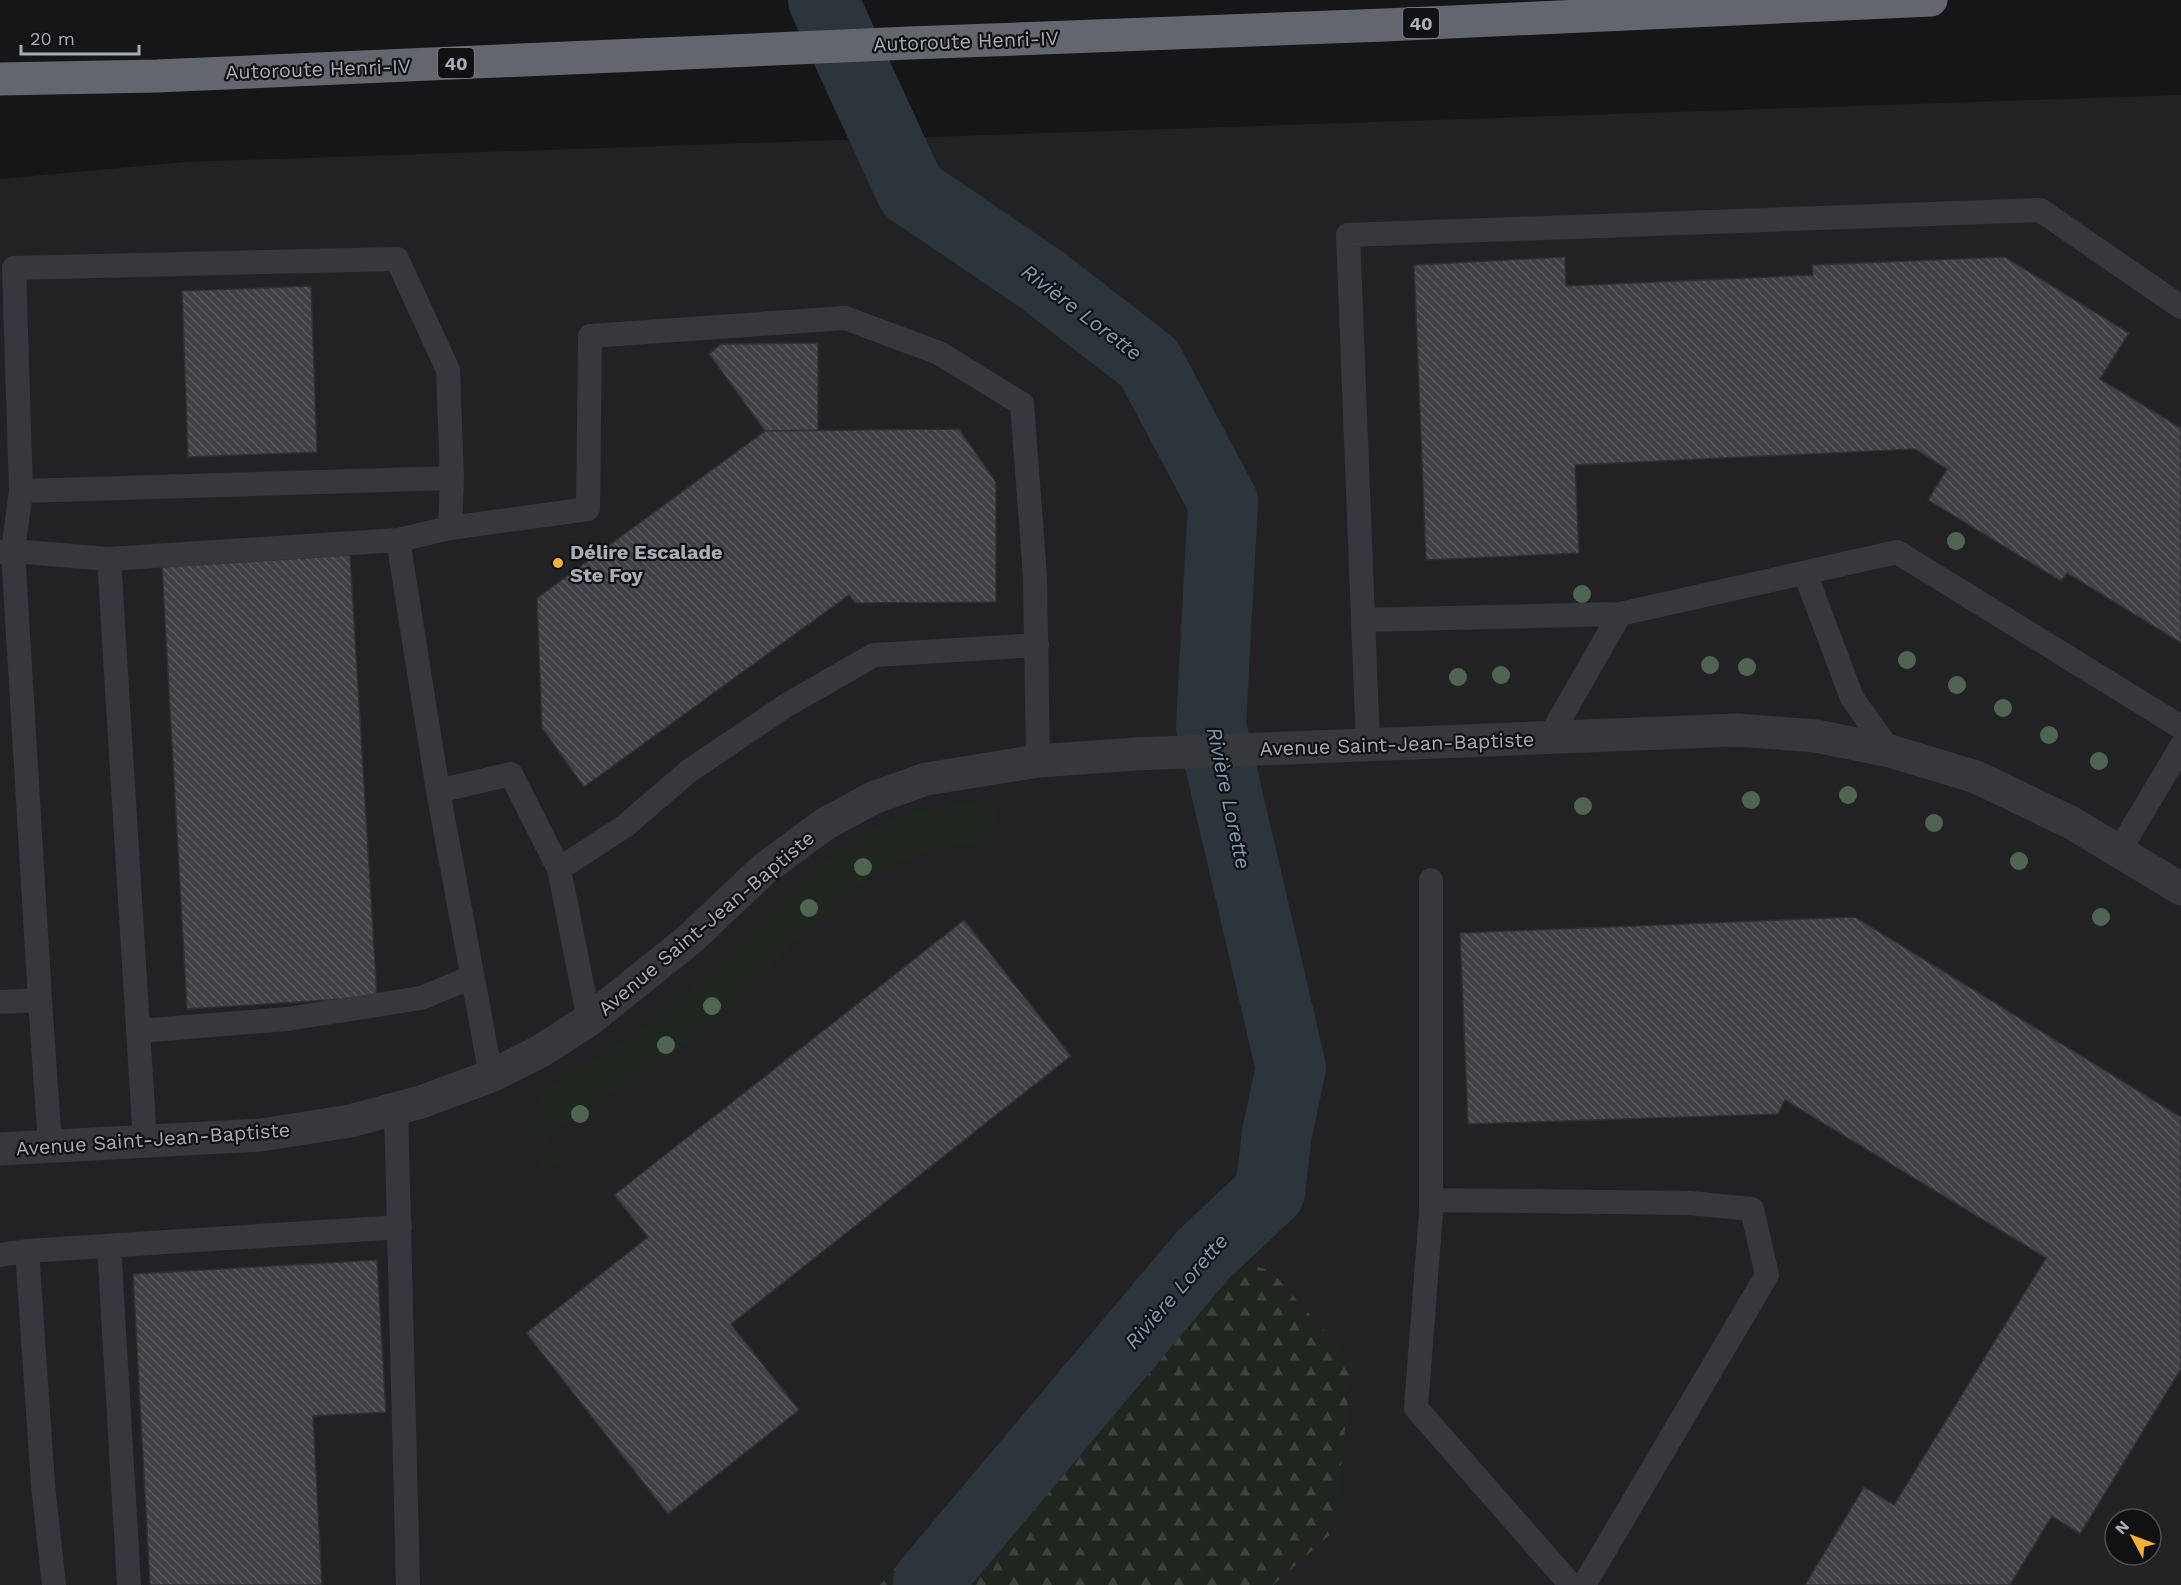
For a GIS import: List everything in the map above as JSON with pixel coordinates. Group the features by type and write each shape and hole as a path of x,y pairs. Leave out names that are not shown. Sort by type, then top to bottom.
{"highway":[{"name":"Autoroute Henri-IV","path":"0,79 158,76 910,43 1397,25 1931,0"},
{"path":"0,101 158,76"}],"street":[{"name":"Avenue Saint-Jean-Baptiste","path":"0,1149 261,1135 350,1121 421,1102 491,1076 539,1052 589,1020 690,939 764,869 825,824 873,798 926,779 1038,761 1136,754 1738,730 1816,736 1890,751 1976,777 2072,823 2181,889"}],"lane":[{"path":"1368,746 1348,235 2040,210 2180,306"},
{"path":"50,1146 6,551 21,491 14,268 397,259 448,370 452,478 450,528"},
{"path":"6,551 108,559 398,540 450,528 588,509 590,336 845,318 939,353 1022,404 1035,576 1038,761"},
{"path":"21,491 452,478"},
{"path":"398,540 438,792 491,1076"},
{"path":"1363,620 1620,614 1897,552 2181,727"},
{"path":"108,559 145,1142"},
{"path":"1805,573 1852,698 1890,751"},
{"path":"1549,738 1620,614"},
{"path":"559,869 625,826 689,771 785,706 874,654 1037,645"},
{"path":"2119,851 2181,747"},
{"path":"438,792 511,774 559,869 589,1020"},
{"path":"1431,880 1431,1200 1416,1408 1571,1585"},
{"path":"139,1031 287,1019 421,998 472,977"},
{"path":"0,1002 40,1000"},
{"path":"396,1109 408,1585"},
{"path":"1431,1200 1690,1203 1752,1209 1767,1275 1584,1585"},
{"path":"0,1255 27,1251 400,1227"},
{"path":"109,1246 129,1585"},
{"path":"27,1251 43,1485 54,1585"}],"shaded area":[{"path":"2181,95 2181,1585 0,1585 0,179 185,162"}],"green space":[{"path":"992,799 1003,840 933,849 894,865 860,884 695,1036 648,1071 545,1136 563,1162 539,1173 535,1122 538,1102 545,1089 605,1054 648,1025 710,971 800,882 832,856 866,833 914,813"},
{"path":"1184,1244 1271,1271 1352,1362 1334,1531 1273,1585 880,1585"}],"building":[{"path":"1565,257 1566,286 1813,275 1812,265 2005,257 2129,333 2100,379 2181,428 2181,643 2067,573 2061,581 1928,500 1947,469 1915,449 1575,465 1579,553 1426,560 1414,265"},
{"path":"311,286 317,452 188,457 182,291"},
{"path":"818,343 818,430 765,431 709,354 721,344"},
{"path":"959,429 996,482 996,602 855,603 849,595 584,787 542,728 537,598 765,431"},
{"path":"350,555 377,997 187,1009 162,567"},
{"path":"1855,917 2181,1117 2181,1369 2080,1534 2052,1516 2010,1585 1805,1585 1864,1487 1894,1505 2046,1258 1785,1100 1778,1114 1468,1124 1460,933"},
{"path":"964,920 1071,1056 731,1324 799,1410 668,1514 526,1333 648,1237 614,1195"},
{"path":"377,1260 386,1412 313,1416 322,1585 150,1585 133,1274"}],"waterway":[{"name":"Rivière Lorette","path":"823,0 911,191 1042,280 1149,363 1223,502 1211,725 1291,1068 1277,1133 1270,1192 1203,1255 928,1582 928,1585"}],"place":[{"name":"Délire Escalade Ste Foy","path":"558,563"}]}
